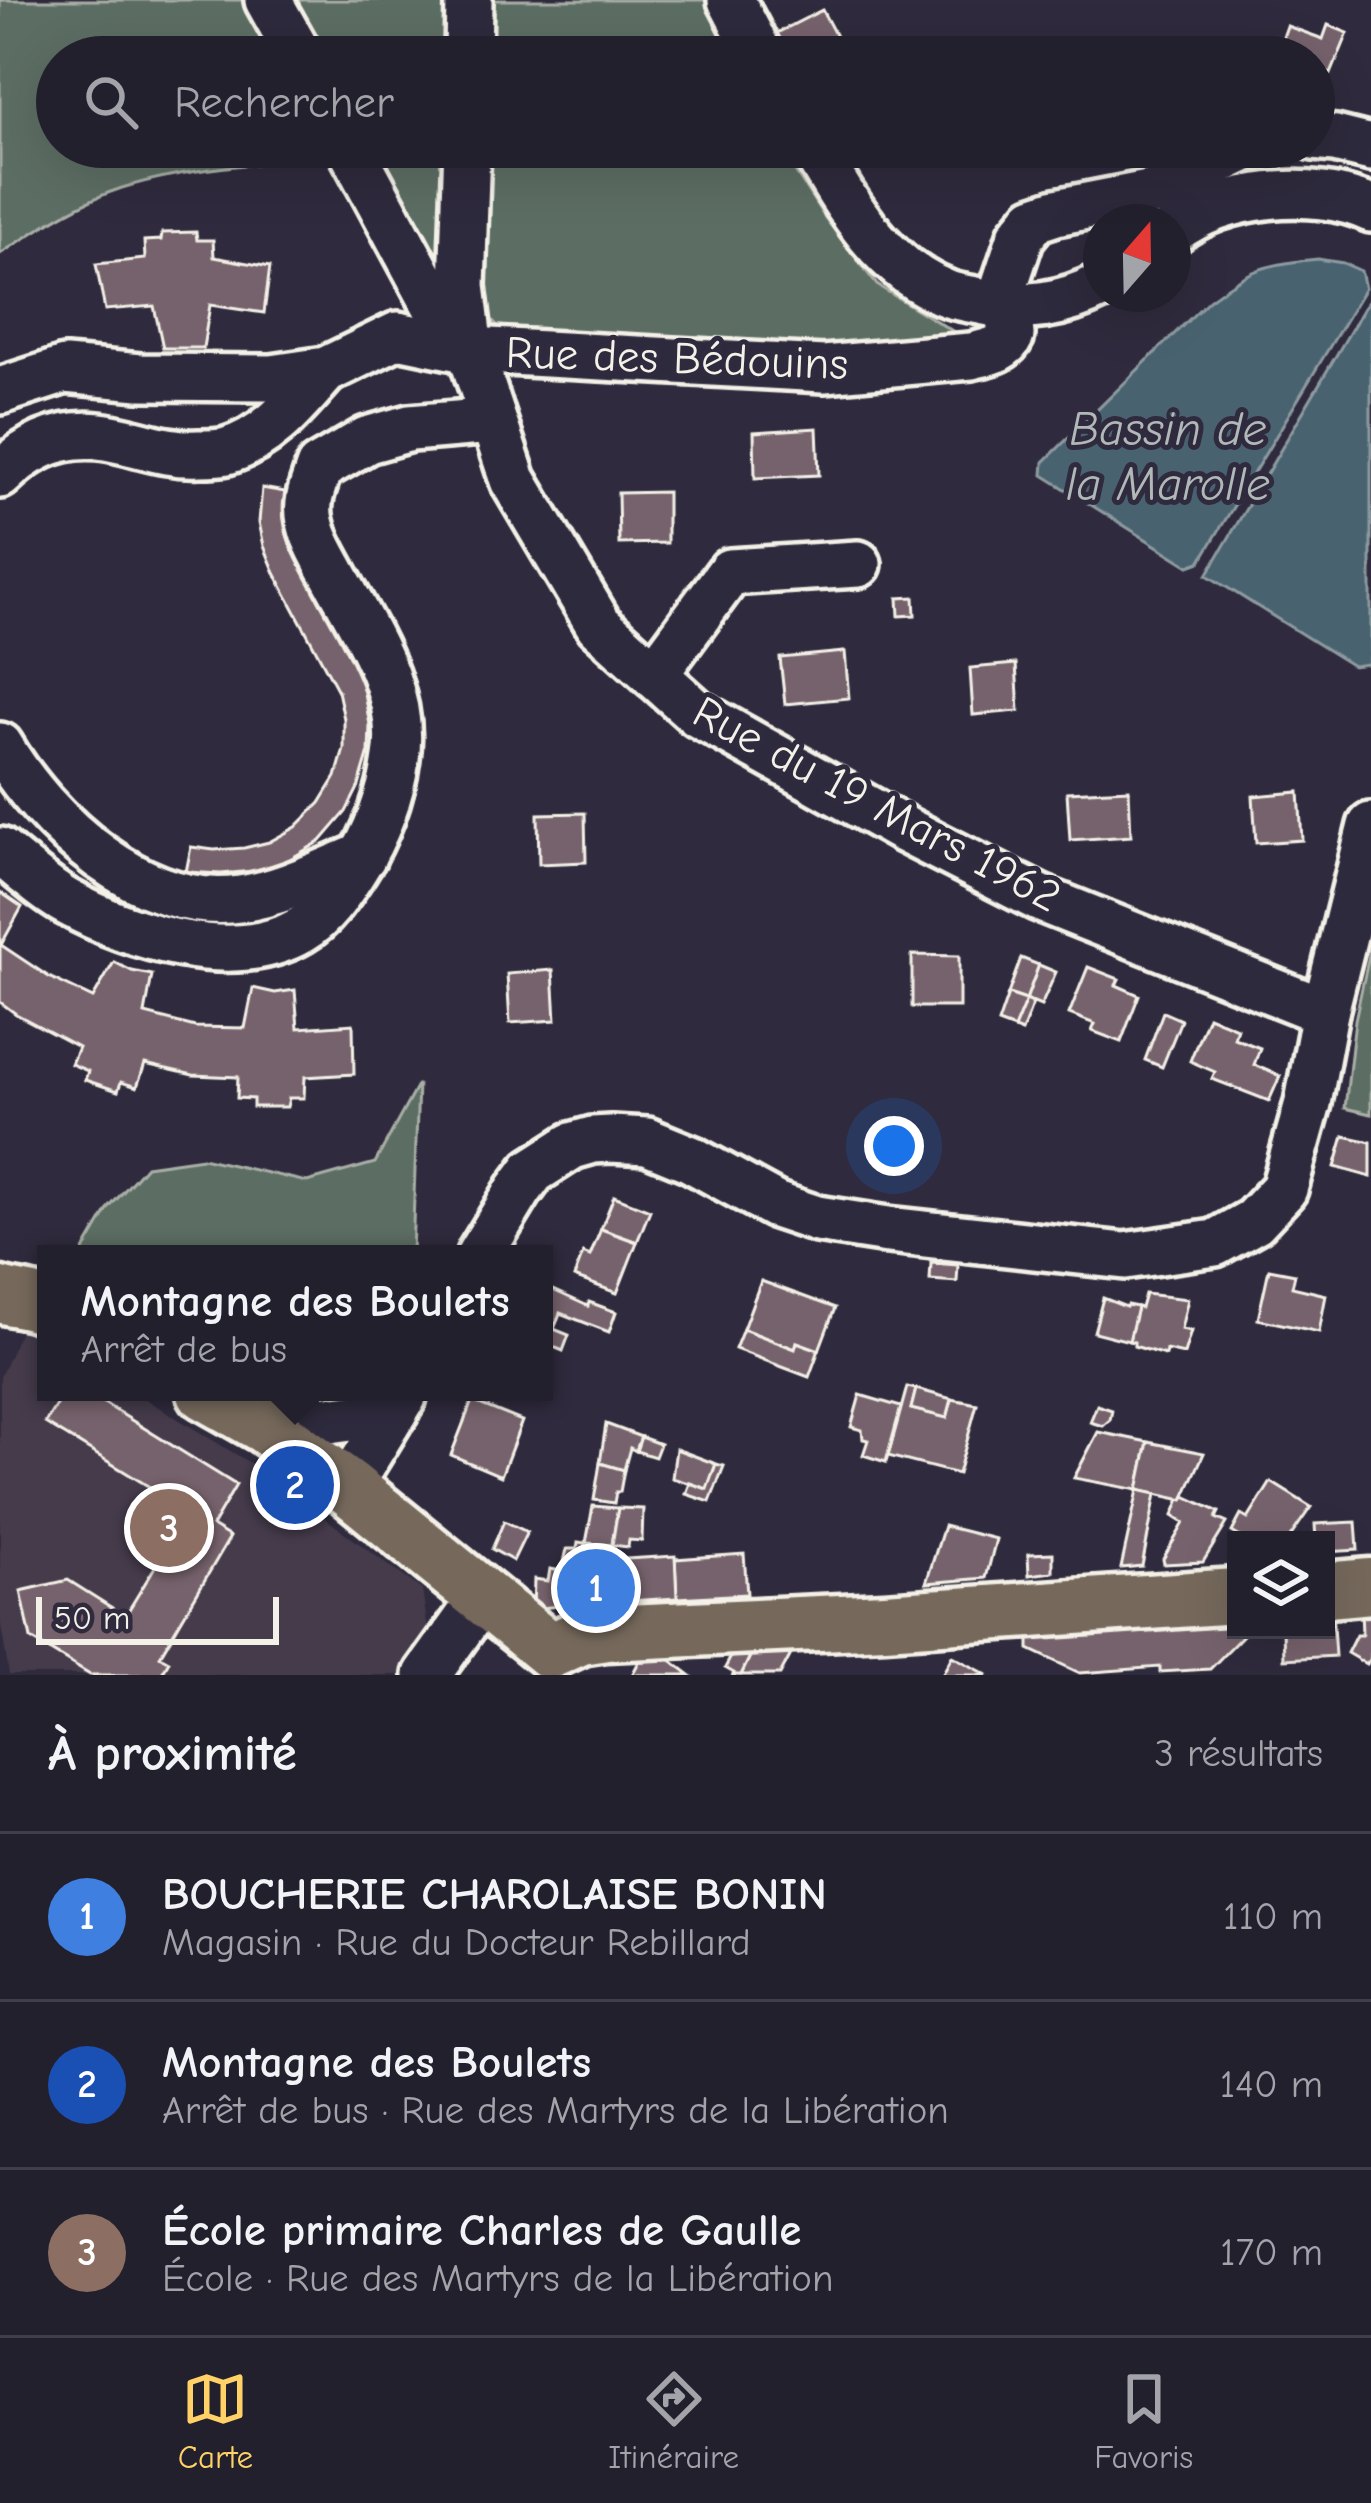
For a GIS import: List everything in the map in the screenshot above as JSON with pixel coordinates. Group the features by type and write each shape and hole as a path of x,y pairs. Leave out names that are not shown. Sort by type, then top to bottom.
{"main road":[{"path":"0,1294 37,1302"},
{"path":"222,1401 348,1487 565,1663 581,1637 606,1633 1227,1597"},
{"path":"1335,1589 1371,1586"}],"street":[{"path":"268,0 288,36"},
{"path":"468,36 469,0"},
{"path":"731,0 749,36"},
{"path":"1335,141 1371,148"},
{"name":"Rue des Bédouins","path":"361,168 438,310 470,350 844,367 994,351 1008,343 1011,335 1007,307"},
{"path":"0,392 65,370 140,377 272,378 326,370 398,335 470,350 462,286 466,168"},
{"path":"826,168 867,231 904,270 949,294 1007,307 1066,302 1083,294"},
{"path":"1007,307 1005,284 1011,262 1021,236 1035,219 1154,193 1205,168"},
{"path":"1191,217 1257,196 1319,193 1371,209"},
{"name":"Rue du 19 Mars 1962","path":"470,350 513,480 599,625 698,714 904,830 1039,898 1325,1012"},
{"path":"0,475 17,457 56,438 99,436 155,450 226,452 274,427 326,370"},
{"path":"0,850 62,899 123,928 211,948 268,944 301,930 319,916 363,856 382,815 397,754 394,700 369,637 316,542 308,504 320,468 367,440 410,428 494,421"},
{"path":"654,675 730,572 858,564"},
{"path":"0,746 35,798 91,850 133,879 185,896 235,900 265,894 363,856"},
{"path":"485,1245 533,1171 572,1146 611,1139 647,1141 817,1219 1125,1256 1215,1243 1254,1221 1283,1189 1308,1103 1325,1012 1371,826"},
{"path":"230,1401 336,1420 401,1402"},
{"path":"348,1487 401,1402"},
{"path":"427,1675 483,1597"}],"shaded area":[{"path":"23,1325 37,1334 37,1401 149,1401 255,1466 422,1590 428,1631 405,1675 9,1675 0,1619 0,1377"}],"green space":[{"path":"0,0 244,0 264,36 36,36 36,168 223,168 106,194 0,254"},
{"path":"285,0 449,0 449,36 305,36"},
{"path":"485,0 706,0 721,36 484,36"},
{"path":"380,168 448,168 447,241 439,269"},
{"path":"483,168 793,168 877,285 954,332 831,351 498,326 481,309"},
{"path":"1371,946 1371,1114 1345,1108 1355,1020"},
{"path":"418,1084 412,1245 87,1245 109,1208 146,1166 202,1158 307,1182 375,1163"}],"water":[{"name":"Bassin de la Marolle","path":"1318,259 1361,271 1365,288 1200,562 1189,566 1043,475 1044,462 1209,300 1260,269"},
{"name":"Bassin de la Marolle","path":"1371,296 1371,654 1368,664 1353,666 1207,575"}],"building":[{"path":"822,10 836,36 779,36"},
{"path":"1328,25 1348,33 1335,64 1335,36 1324,36"},
{"path":"1287,26 1315,36 1283,36"},
{"path":"196,232 197,240 213,240 214,257 270,267 264,313 210,305 203,348 163,348 154,306 105,310 96,264 145,259 144,241 161,240 162,233"},
{"path":"817,428 819,475 755,478 754,432"},
{"path":"262,488 285,492 291,547 361,677 370,725 369,752 346,812 321,841 283,863 253,871 186,872 191,847 244,848 269,842 296,827 320,803 336,777 344,749 338,691 264,546 259,522"},
{"path":"667,492 667,543 619,544 618,493"},
{"path":"914,597 915,615 899,616 898,598"},
{"path":"845,652 849,698 785,704 780,658"},
{"path":"1016,664 1019,711 973,715 970,668"},
{"path":"1129,789 1131,836 1070,840 1067,792"},
{"path":"1299,792 1302,840 1256,843 1253,796"},
{"path":"585,813 586,862 539,864 538,814"},
{"path":"0,892 22,907 1,945 49,977 93,998 114,962 152,975 145,1014 195,1027 245,1028 253,988 275,993 295,990 298,1028 353,1024 354,1074 305,1077 304,1098 289,1098 287,1107 253,1107 253,1099 237,1098 238,1077 193,1075 145,1064 137,1087 121,1082 118,1091 85,1080 88,1071 71,1064 78,1047 0,1002"},
{"path":"912,955 959,956 959,1007 912,1007"},
{"path":"1021,958 1039,965 1026,1000 1008,994"},
{"path":"1039,965 1056,972 1041,1006 1026,1000"},
{"path":"1088,967 1119,979 1116,985 1139,995 1121,1042 1092,1031 1095,1024 1069,1014"},
{"path":"553,970 556,1020 510,1023 507,974"},
{"path":"1008,994 1026,1000 1014,1029 998,1023"},
{"path":"1026,1000 1033,1003 1022,1032 1014,1029"},
{"path":"1163,1012 1181,1020 1162,1067 1145,1060"},
{"path":"1208,1016 1237,1028 1234,1038 1260,1048 1254,1065 1280,1076 1269,1101 1212,1079 1215,1072 1190,1061"},
{"path":"1344,1136 1371,1142 1371,1177 1335,1167"},
{"path":"614,1196 650,1210 637,1242 601,1229"},
{"path":"601,1229 637,1242 617,1293 574,1277 583,1253 590,1256"},
{"path":"931,1263 958,1265 957,1282 930,1280"},
{"path":"1269,1269 1295,1274 1292,1287 1326,1295 1319,1332 1258,1319"},
{"path":"761,1281 835,1308 819,1350 797,1342 795,1349 743,1329"},
{"path":"553,1290 616,1312 609,1332 560,1313 554,1329"},
{"path":"1145,1294 1188,1299 1181,1329 1191,1331 1184,1354 1166,1350 1165,1355 1129,1341"},
{"path":"1103,1298 1137,1307 1129,1341 1094,1332"},
{"path":"553,1329 569,1335 563,1351 553,1347"},
{"path":"743,1329 795,1349 797,1342 819,1350 809,1377 735,1349"},
{"path":"907,1387 916,1389 911,1409 947,1418 952,1399 977,1404 958,1474 888,1456"},
{"path":"916,1389 952,1399 947,1418 911,1409"},
{"path":"860,1395 901,1407 886,1462 863,1455 868,1440 863,1439 862,1430 851,1427"},
{"path":"58,1401 101,1401 236,1485 212,1526 230,1537 160,1656 169,1661 161,1675 90,1675 31,1639 21,1591 68,1580 125,1616 189,1511 45,1423"},
{"path":"472,1401 522,1421 501,1476 451,1455"},
{"path":"1097,1405 1112,1410 1103,1426 1090,1422"},
{"path":"606,1424 641,1437 636,1451 630,1448 624,1470 600,1463"},
{"path":"1098,1432 1148,1442 1138,1490 1074,1478"},
{"path":"641,1437 660,1444 655,1457 636,1451"},
{"path":"1148,1442 1204,1453 1183,1500 1138,1490"},
{"path":"676,1449 716,1464 707,1489 672,1478"},
{"path":"600,1463 624,1470 614,1503 594,1500"},
{"path":"716,1464 724,1466 710,1502 686,1494 690,1483 707,1489"},
{"path":"1271,1482 1311,1507 1294,1531 1233,1531 1241,1515 1248,1519"},
{"path":"1138,1490 1156,1494 1142,1566 1121,1568"},
{"path":"1185,1496 1219,1512 1216,1518 1227,1523 1203,1562 1164,1564 1184,1523 1173,1516"},
{"path":"593,1506 618,1508 612,1545 586,1543"},
{"path":"618,1508 643,1509 642,1541 629,1540 628,1547 612,1545"},
{"path":"504,1521 527,1532 513,1561 492,1549"},
{"path":"1356,1522 1358,1550 1335,1551 1335,1531 1315,1531 1315,1524"},
{"path":"944,1526 996,1539 986,1578 926,1583"},
{"path":"578,1542 586,1543 575,1604 533,1609 534,1579 548,1581 550,1569 562,1571 567,1549 577,1549"},
{"path":"1053,1553 1053,1572 1029,1575 1028,1554"},
{"path":"744,1554 747,1594 677,1598 675,1559"},
{"path":"675,1556 677,1598 611,1602 610,1560"},
{"path":"610,1560 611,1602 575,1604 583,1561"},
{"path":"1371,1608 1371,1657 1366,1664 1347,1653 1356,1635 1362,1635 1361,1609"},
{"path":"1227,1618 1227,1639 1239,1639 1210,1669 1080,1673 1029,1649 1029,1631"},
{"path":"1283,1639 1334,1639 1335,1656 1284,1659"},
{"path":"796,1645 780,1675 741,1675 754,1648"},
{"path":"754,1648 741,1675 725,1668 735,1649"},
{"path":"671,1656 690,1675 632,1675 641,1658"},
{"path":"952,1656 988,1675 942,1675"}],"place":[{"name":"Montagne des Boulets","path":"295,1485"},
{"name":"École primaire Charles de Gaulle","path":"169,1528"},
{"name":"BOUCHERIE CHAROLAISE BONIN","path":"596,1588"}]}
